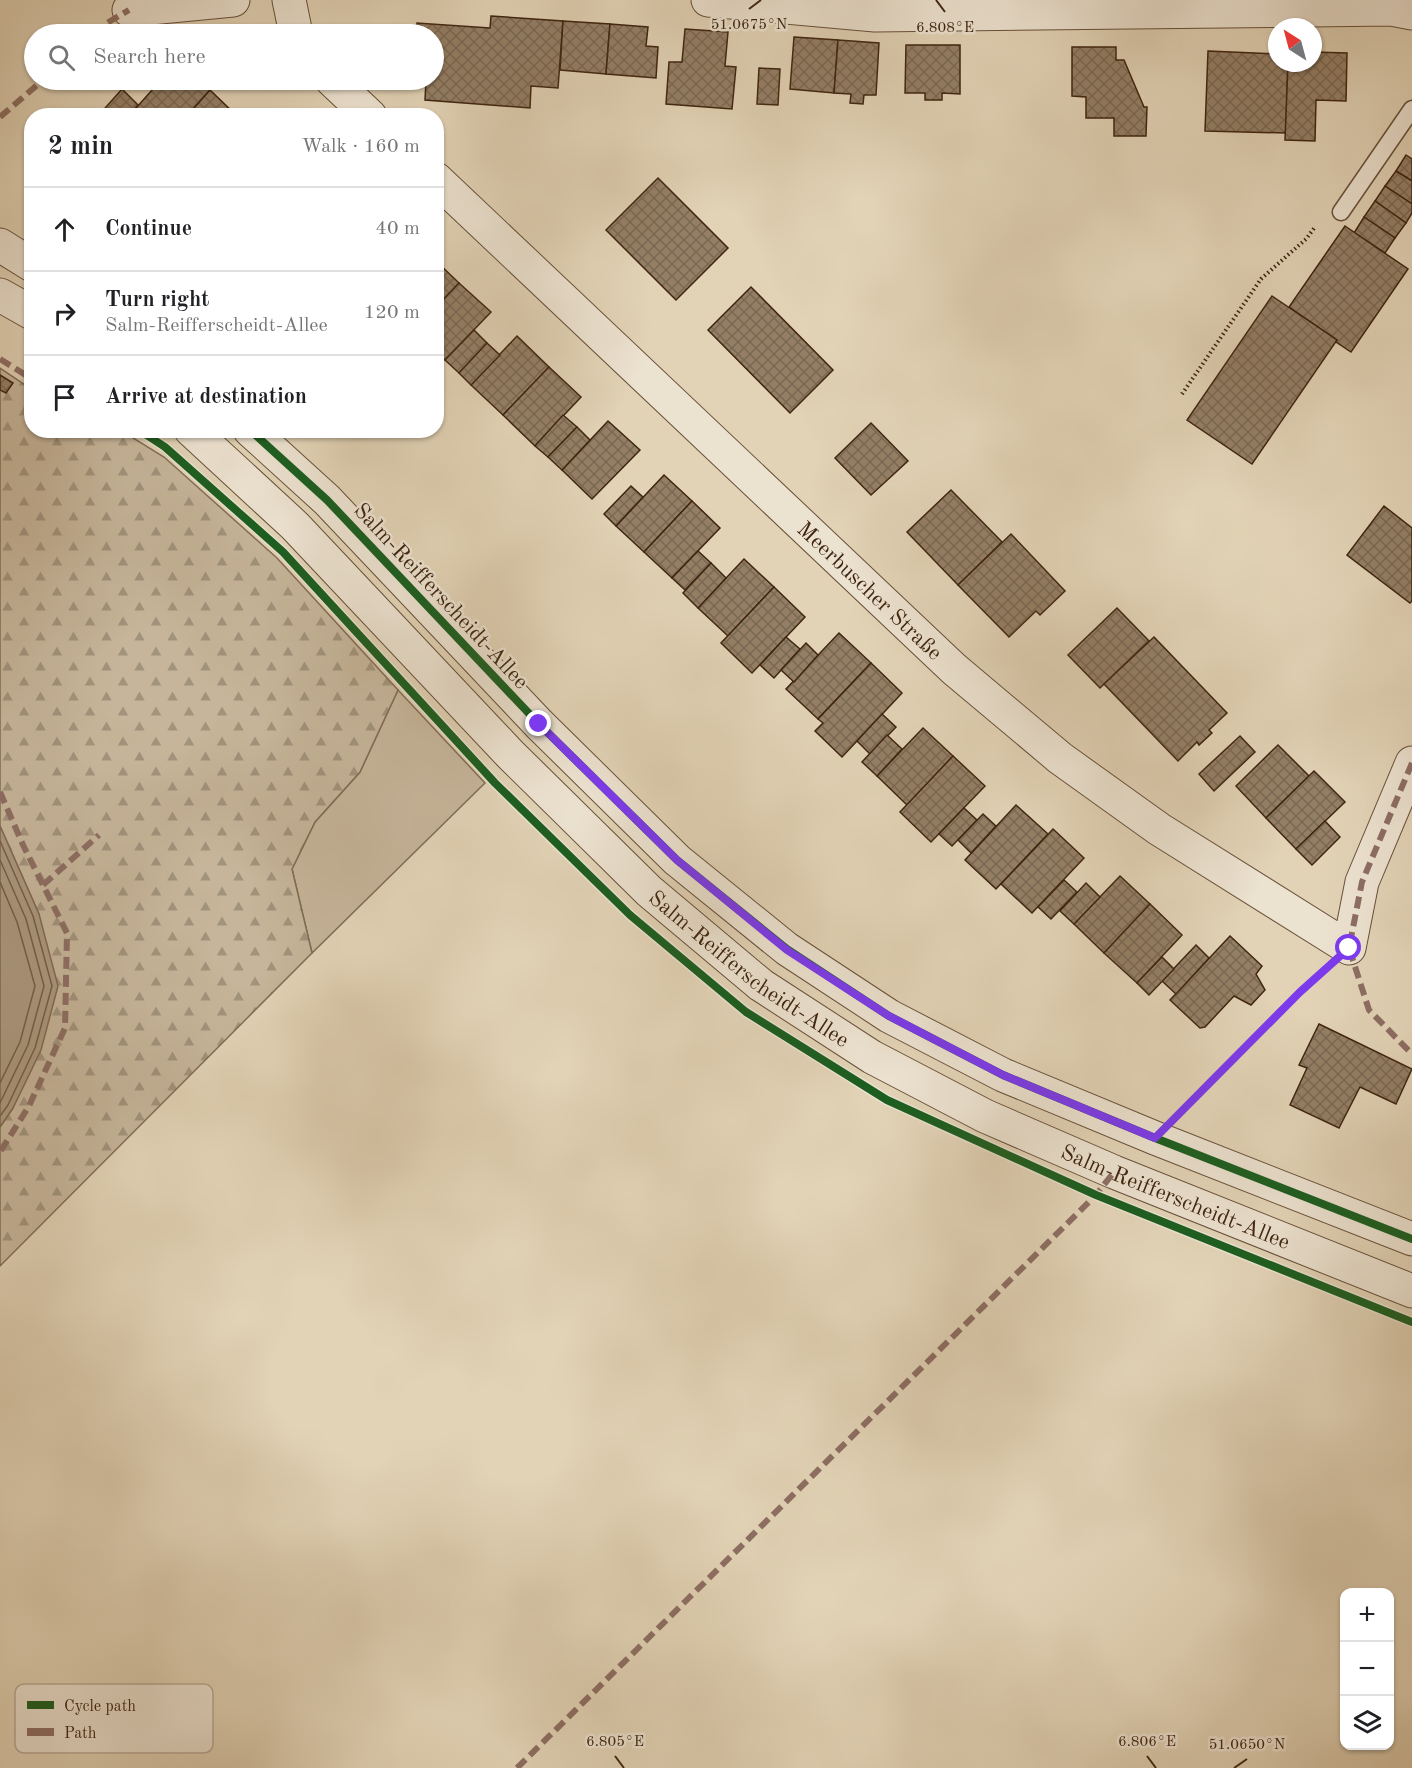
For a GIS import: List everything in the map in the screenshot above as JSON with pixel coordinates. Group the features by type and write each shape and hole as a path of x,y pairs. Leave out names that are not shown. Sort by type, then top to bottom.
{"street":[{"path":"128,5 232,0"},
{"path":"290,0 294,24"},
{"path":"708,0 875,15 1379,9 1412,13"},
{"path":"343,90 362,108"},
{"name":"Meerbuscher Straße","path":"444,187 954,669 1060,758 1159,829 1349,948"},
{"path":"0,245 24,260"},
{"path":"0,295 24,308"},
{"name":"Salm-Reifferscheidt-Allee","path":"200,438 295,526 510,754 649,891 761,985 872,1057 985,1116 1114,1172 1412,1291"},
{"name":"Salm-Reifferscheidt-Allee","path":"259,438 327,500 539,724 677,860 787,950 889,1016 1003,1075 1155,1138 1412,1239"},
{"path":"1349,948 1362,882 1412,763"}],"lane":[{"path":"1341,212 1412,109"}],"path":[{"path":"1182,394 1261,279 1306,239 1331,205 1341,212"},
{"path":"1155,1138 1300,992 1349,948"}],"green space":[{"path":"0,368 24,384 24,438 133,438 164,457 277,558 398,690 360,772 315,822 292,869 312,953 0,1266 0,1127 13,1108 39,914 0,826"},
{"path":"398,690 485,783 312,953 292,869 315,822 360,772"}],"water":[{"path":"0,826 39,914 58,986 41,1050 13,1108 0,1127"}],"building":[{"path":"491,16 563,21 558,88 531,86 530,108 425,100 426,90 444,90 444,25 490,28"},
{"path":"563,21 610,24 606,74 560,70"},
{"path":"610,24 648,27 646,46 658,47 656,78 606,74"},
{"path":"685,29 728,32 725,66 736,67 732,109 666,104 669,62 682,62"},
{"path":"794,37 838,40 834,93 790,89"},
{"path":"838,40 879,43 876,95 864,95 863,104 850,103 851,94 834,93"},
{"path":"906,45 960,45 960,94 942,93 942,100 925,100 925,93 905,93"},
{"path":"1072,47 1116,47 1116,60 1124,60 1144,107 1147,107 1146,136 1114,136 1114,118 1086,118 1086,97 1072,96"},
{"path":"1208,51 1268,54 1268,72 1288,72 1286,133 1205,131"},
{"path":"1322,52 1347,53 1346,101 1316,100 1315,141 1285,140 1288,72 1322,72"},
{"path":"759,68 780,69 778,105 757,104"},
{"path":"121,90 138,105 135,108 105,108"},
{"path":"152,90 210,90 194,108 136,108"},
{"path":"210,90 229,108 194,108"},
{"path":"1406,155 1412,159 1412,181 1396,171"},
{"path":"1396,171 1412,181 1412,204 1385,186"},
{"path":"658,178 728,248 676,300 606,230"},
{"path":"1385,186 1412,204 1412,213 1406,223 1375,201"},
{"path":"1375,201 1406,223 1395,238 1364,217"},
{"path":"1364,217 1395,238 1385,253 1354,233"},
{"path":"1345,226 1408,269 1351,352 1289,307"},
{"path":"444,269 459,283 444,299"},
{"path":"459,283 491,312 445,360 444,359 444,299"},
{"path":"751,287 833,370 790,413 708,330"},
{"path":"1272,296 1337,340 1252,464 1187,420"},
{"path":"474,330 487,343 459,373 445,360"},
{"path":"517,336 549,367 503,415 471,385"},
{"path":"487,343 500,355 471,385 459,373"},
{"path":"549,367 581,397 535,446 503,415"},
{"path":"0,375 13,383 6,393 0,390"},
{"path":"563,415 577,427 548,457 535,446"},
{"path":"608,421 640,450 592,499 562,470"},
{"path":"871,423 908,461 871,495 835,458"},
{"path":"577,427 590,440 562,470 548,457"},
{"path":"664,475 692,501 644,552 616,526"},
{"path":"631,486 643,497 616,526 604,514"},
{"path":"951,490 1002,542 958,585 907,532"},
{"path":"692,501 720,528 672,578 644,552"},
{"path":"1384,506 1412,528 1412,601 1410,603 1347,555"},
{"path":"1011,534 1065,591 1040,615 1036,611 1009,637 958,585"},
{"path":"698,551 711,563 685,590 672,578"},
{"path":"744,559 774,587 728,636 698,608"},
{"path":"711,563 726,578 698,608 683,593"},
{"path":"774,587 805,617 752,673 721,643"},
{"path":"1117,608 1149,641 1100,688 1068,655"},
{"path":"839,633 871,663 818,719 786,689"},
{"path":"786,637 800,649 774,678 760,665"},
{"path":"1154,637 1227,713 1209,730 1212,733 1199,745 1197,742 1178,761 1104,684"},
{"path":"806,643 818,655 794,682 781,670"},
{"path":"871,663 902,693 842,757 815,731 823,723 818,719"},
{"path":"882,714 896,727 870,754 857,741"},
{"path":"923,728 953,756 907,805 877,776"},
{"path":"887,735 902,749 877,776 862,762"},
{"path":"1240,736 1255,752 1214,791 1199,774"},
{"path":"1278,745 1309,776 1266,818 1236,786"},
{"path":"953,756 985,786 931,842 900,812"},
{"path":"1314,771 1345,802 1296,849 1266,818"},
{"path":"1016,805 1048,834 996,889 965,860"},
{"path":"964,808 977,820 952,846 939,834"},
{"path":"983,814 996,826 971,853 958,840"},
{"path":"1325,821 1340,837 1312,865 1296,849"},
{"path":"1053,829 1084,858 1032,913 1001,884"},
{"path":"1120,876 1150,904 1104,953 1074,924"},
{"path":"1064,880 1077,892 1051,919 1038,907"},
{"path":"1086,883 1100,897 1074,924 1060,911"},
{"path":"1150,904 1182,935 1137,983 1104,953"},
{"path":"1230,936 1262,966 1256,974 1265,990 1251,1005 1234,996 1205,1027 1200,1028 1170,1000"},
{"path":"1196,945 1209,958 1176,994 1162,981"},
{"path":"1162,957 1174,969 1149,995 1137,983"},
{"path":"1319,1024 1412,1069 1396,1104 1360,1087 1339,1128 1290,1105 1307,1068 1299,1065"}],"marked path":[{"path":"106,24 129,10"},
{"path":"0,117 31,90"},
{"path":"0,359 24,374"},
{"path":"1412,763 1362,882 1349,948 1369,1010 1412,1054"},
{"path":"0,792 23,845 67,933 65,1028 29,1106 0,1152"},
{"path":"43,885 99,835"},
{"path":"517,1768 1096,1195 1114,1172"}],"cycle path":[{"path":"151,438 165,447 283,552 495,783 630,915 746,1012 887,1100 1096,1195 1412,1322"},
{"path":"259,438 327,500 539,724 677,860 787,949 889,1016 1003,1075 1155,1138 1412,1239"}],"route":[{"path":"539,724 677,860 787,950 889,1016 1003,1075 1155,1138 1300,992 1349,948"}]}
